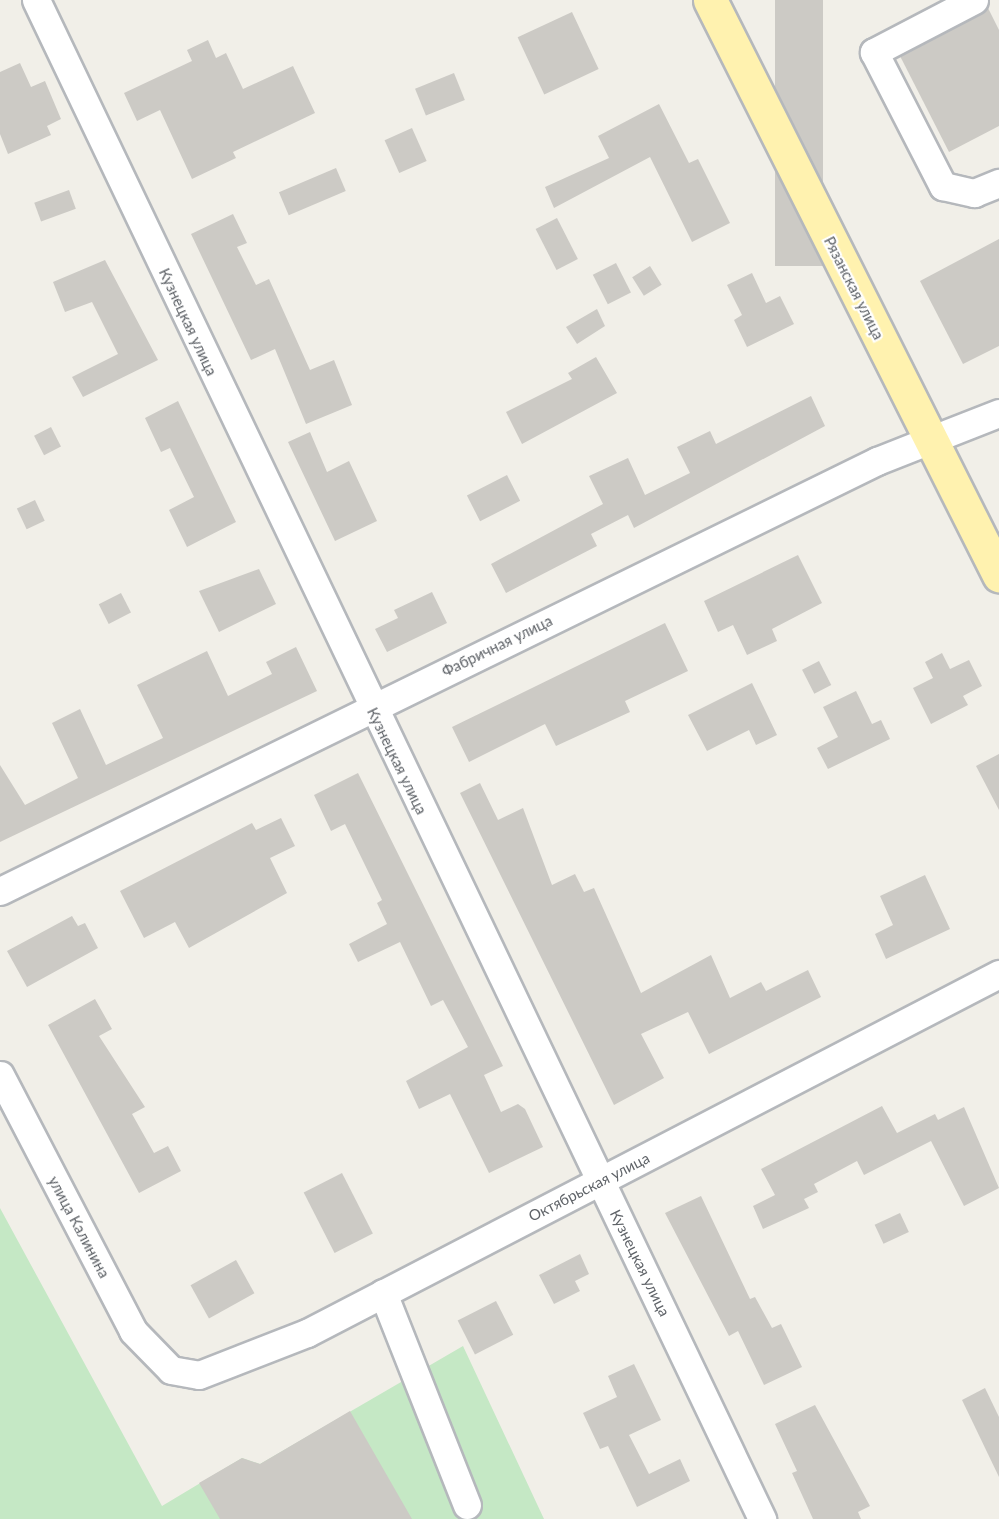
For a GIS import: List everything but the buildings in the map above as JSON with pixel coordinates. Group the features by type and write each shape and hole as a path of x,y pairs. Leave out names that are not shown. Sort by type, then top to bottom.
{"main road":[{"name":"Рязанская улица","path":"710,0 932,437 999,575"}],"street":[{"name":"Кузнецкая улица","path":"36,0 371,708 762,1519"},
{"path":"974,0 874,52 943,186 974,193 999,183"},
{"name":"Фабричная улица","path":"0,891 371,708 932,437 999,413"},
{"name":"Октябрьская улица","path":"171,1370 199,1375 241,1363 383,1293 999,974"},
{"name":"улица Калинина","path":"0,1075 133,1331 171,1370"},
{"path":"383,1293 468,1505"}],"green space":[{"path":"0,1208 162,1506 242,1458 260,1464 463,1346 544,1519 0,1519"}]}
